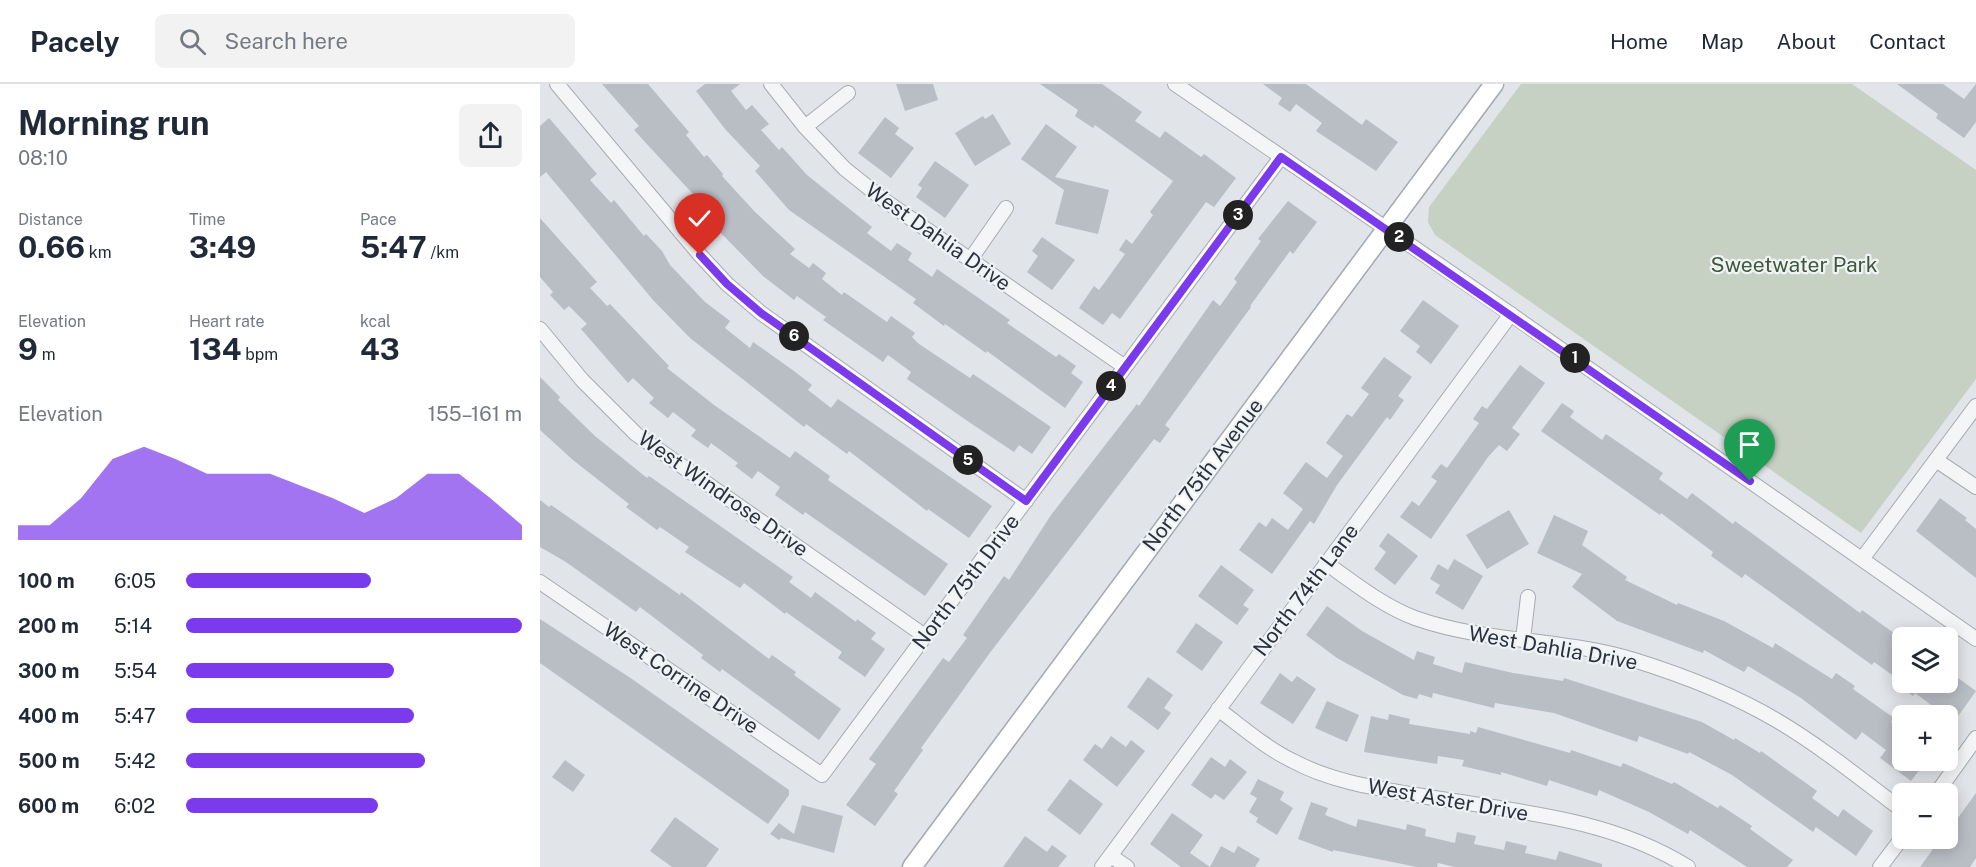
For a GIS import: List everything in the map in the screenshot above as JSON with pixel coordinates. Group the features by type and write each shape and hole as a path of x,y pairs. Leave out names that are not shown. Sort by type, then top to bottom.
{"main road":[{"name":"North 75th Avenue","path":"912,867 1494,84"}],"street":[{"path":"557,84 727,284 761,313 1026,501"},
{"name":"West Dahlia Drive","path":"771,84 805,127 845,169 868,188 1125,367"},
{"path":"1175,84 1511,314 1976,639"},
{"path":"805,127 848,93"},
{"name":"North 75th Drive","path":"822,775 1281,157"},
{"path":"970,260 1006,208"},
{"name":"North 74th Lane","path":"1106,861 1511,314"},
{"name":"West Windrose Drive","path":"540,329 582,380 636,434 926,636"},
{"path":"1862,559 1976,406"},
{"path":"1936,459 1976,487"},
{"name":"West Dahlia Drive","path":"1326,563 1369,594 1413,618 1454,630 1523,639 1631,659 1719,691 1775,720 1892,803"},
{"name":"West Corrine Drive","path":"540,582 822,775"},
{"path":"1523,639 1528,597"},
{"name":"West Aster Drive","path":"1218,709 1293,762 1335,777 1377,789 1581,823 1642,842 1688,867"},
{"path":"1944,783 1976,738"},
{"path":"1880,867 1894,849"},
{"path":"1106,861 1127,867"}],"green space":[{"name":"Sweetwater Park","path":"1521,84 1852,84 1976,170 1976,379 1861,533 1435,235 1428,222 1429,207"}],"building":[{"path":"602,84 648,84 689,132 686,135 704,157 707,155 723,174 722,176 755,212 795,249 790,254 809,268 813,263 826,273 822,279 842,295 844,292 887,322 891,316 915,333 912,337 919,344 970,378 973,374 1051,427 1032,454 1019,445 1014,452 907,379 911,372 888,355 883,362 823,320 826,317 797,296 794,300 763,276 717,229 719,228 700,208 703,205 634,130 639,126"},
{"path":"705,84 740,84 731,91 746,110 752,105 769,124 761,130 779,150 782,147 807,175 872,227 867,233 891,251 897,243 912,253 908,260 932,277 937,269 1010,320 1007,323 1056,357 1059,354 1076,366 1071,373 1083,382 1065,408 987,351 986,353 945,324 944,326 913,303 916,299 789,210 755,171 760,166 725,129 696,91"},
{"path":"896,84 933,84 938,100 905,111"},
{"path":"1040,84 1102,84 1142,112 1135,121 1160,138 1165,131 1201,157 1204,154 1236,178 1214,207 1206,202 1120,319 1112,313 1103,325 1079,308 1094,286 1099,290 1105,282 1125,254 1119,250 1126,239 1132,244 1153,215 1150,212 1173,181 1095,125 1093,128 1075,116 1078,110"},
{"path":"1263,84 1306,84 1362,125 1366,119 1398,142 1376,171 1316,131 1322,123 1296,104 1290,112 1278,104 1282,98"},
{"path":"1897,84 1943,84 1964,99 1976,84 1976,122 1964,138 1936,118 1938,114"},
{"path":"993,114 1011,144 975,166 955,133 983,116 985,119"},
{"path":"885,117 899,128 895,134 914,148 891,178 858,153"},
{"path":"549,118 597,174 590,180 611,203 614,200 644,236 646,234 662,251 670,265 705,302 730,321 725,328 750,348 753,342 794,371 812,385 808,390 831,408 838,399 992,506 969,538 928,509 927,511 849,451 847,454 806,424 804,427 690,338 653,300 546,172 540,177 540,126"},
{"path":"1046,124 1077,147 1055,177 1109,190 1098,234 1055,224 1064,190 1021,159"},
{"path":"935,161 969,185 945,218 916,197 922,188 918,185"},
{"path":"1288,201 1317,222 1293,254 1290,251 1165,425 1170,429 1160,443 1154,439 989,654 921,748 923,750 894,791 898,794 875,826 846,805 876,764 869,759 943,658 949,662 967,638 963,635 1004,576 1009,580 1051,515 1137,404 1139,406 1213,300 1220,306 1237,282 1234,279 1261,241 1258,239"},
{"path":"540,218 597,282 590,288 607,306 610,304 669,366 667,368 714,405 790,458 795,451 830,476 828,480 948,564 925,596 805,512 803,515 775,495 780,487 758,471 752,479 735,466 738,463 711,443 708,448 691,436 696,430 673,412 668,418 649,403 654,398 633,378 628,383 581,329 587,324 569,306 564,310 550,295 553,292 540,277"},
{"path":"1042,237 1075,260 1052,290 1027,272 1038,256 1032,251"},
{"path":"1423,300 1459,326 1431,364 1416,352 1420,346 1400,331"},
{"path":"1384,357 1412,377 1398,396 1404,400 1390,420 1387,417 1337,485 1314,524 1310,521 1272,574 1239,550 1259,522 1266,527 1272,518 1288,530 1303,509 1283,493 1306,462 1327,478 1343,456 1326,443 1347,414 1352,417 1369,394 1361,388"},
{"path":"1520,365 1545,383 1512,428 1520,434 1507,451 1499,445 1488,457 1431,539 1400,517 1412,501 1419,506 1437,481 1431,477 1441,464 1447,468 1479,423 1473,419 1482,406 1487,409"},
{"path":"540,377 560,397 558,400 595,436 647,478 649,476 793,577 789,582 811,598 815,592 856,622 857,619 876,633 871,639 885,649 865,677 838,658 842,652 786,612 785,614 744,583 740,588 685,552 689,547 660,527 657,530 626,507 629,504 573,460 540,430"},
{"path":"1562,403 1574,411 1570,417 1602,440 1606,434 1663,473 1659,479 1687,499 1692,493 1733,524 1735,521 1860,613 1862,610 1892,632 1892,675 1874,662 1872,665 1745,574 1742,578 1711,556 1713,552 1661,513 1660,515 1541,431"},
{"path":"1940,498 1967,518 1965,520 1976,529 1976,578 1916,531"},
{"path":"540,500 549,507 551,505 680,595 681,592 769,659 772,655 796,672 794,675 841,709 819,740 722,669 720,672 701,658 703,655 640,607 636,612 566,562 540,547"},
{"path":"1509,510 1529,544 1487,569 1466,535"},
{"path":"1554,515 1588,531 1582,545 1627,577 1625,580 1677,605 1678,603 1724,621 1773,648 1775,643 1832,679 1836,673 1855,686 1853,689 1892,717 1892,767 1880,758 1886,750 1862,732 1856,740 1801,698 1748,666 1744,672 1704,650 1703,653 1617,621 1572,587 1582,574 1537,553"},
{"path":"1388,533 1418,556 1395,585 1374,569 1386,552 1379,546"},
{"path":"1454,559 1483,576 1463,610 1435,593 1440,585 1430,579 1438,564 1448,570"},
{"path":"1221,565 1254,590 1243,605 1249,609 1237,625 1198,596"},
{"path":"1327,606 1362,631 1414,660 1417,651 1435,657 1433,664 1462,673 1465,662 1513,673 1563,681 1564,678 1702,722 1760,753 1761,751 1817,791 1812,798 1838,817 1843,809 1873,831 1856,856 1816,827 1813,832 1732,775 1689,752 1688,754 1639,736 1637,742 1554,713 1495,703 1494,708 1433,693 1432,698 1419,694 1417,699 1403,695 1337,658 1306,635"},
{"path":"540,619 632,679 789,790 789,795 768,824 540,663"},
{"path":"1196,623 1223,642 1202,671 1176,652"},
{"path":"1280,673 1292,682 1297,676 1316,689 1293,724 1260,703"},
{"path":"1148,677 1173,695 1164,708 1171,713 1158,730 1127,707"},
{"path":"1958,678 1976,691 1958,716 1958,705 1931,705 1915,693 1958,693"},
{"path":"1327,701 1359,715 1347,742 1315,728"},
{"path":"1389,714 1410,719 1409,724 1470,734 1470,731 1476,733 1478,727 1570,753 1571,750 1621,767 1623,763 1672,784 1674,782 1718,808 1720,805 1752,826 1750,829 1793,860 1787,867 1747,867 1690,830 1688,834 1649,812 1599,790 1597,796 1549,780 1547,786 1501,772 1501,775 1462,766 1464,760 1438,756 1437,764 1364,752 1371,716 1388,720"},
{"path":"1111,736 1126,747 1131,740 1145,751 1117,787 1083,760 1095,744 1102,749"},
{"path":"1211,757 1225,767 1230,759 1247,772 1224,800 1215,794 1211,799 1191,785"},
{"path":"565,760 585,775 573,792 552,777"},
{"path":"1898,771 1919,771 1911,781"},
{"path":"1070,779 1103,804 1080,835 1047,810"},
{"path":"1258,779 1284,792 1280,800 1293,808 1277,835 1256,822 1258,818 1249,812 1257,798 1250,794"},
{"path":"1976,793 1976,858 1970,867 1920,867 1933,849 1958,849 1958,818"},
{"path":"1311,802 1328,808 1325,815 1356,827 1358,819 1406,830 1407,824 1426,829 1425,836 1455,843 1457,832 1476,836 1474,844 1504,850 1506,841 1527,846 1525,853 1556,860 1559,851 1602,864 1602,867 1455,867 1438,863 1437,867 1417,867 1333,850 1333,852 1298,839"},
{"path":"802,805 843,816 834,853 781,838 779,840 770,834 779,823 794,834"},
{"path":"1172,813 1203,835 1190,853 1210,867 1181,867 1150,844"},
{"path":"675,817 719,849 706,867 672,867 650,851"},
{"path":"1025,836 1047,852 1052,845 1067,856 1058,867 1003,867"},
{"path":"1221,846 1234,853 1238,846 1260,859 1255,867 1210,867"}],"route":[{"path":"700,255 727,284 761,313 1026,501 1281,157 1750,481"}]}
